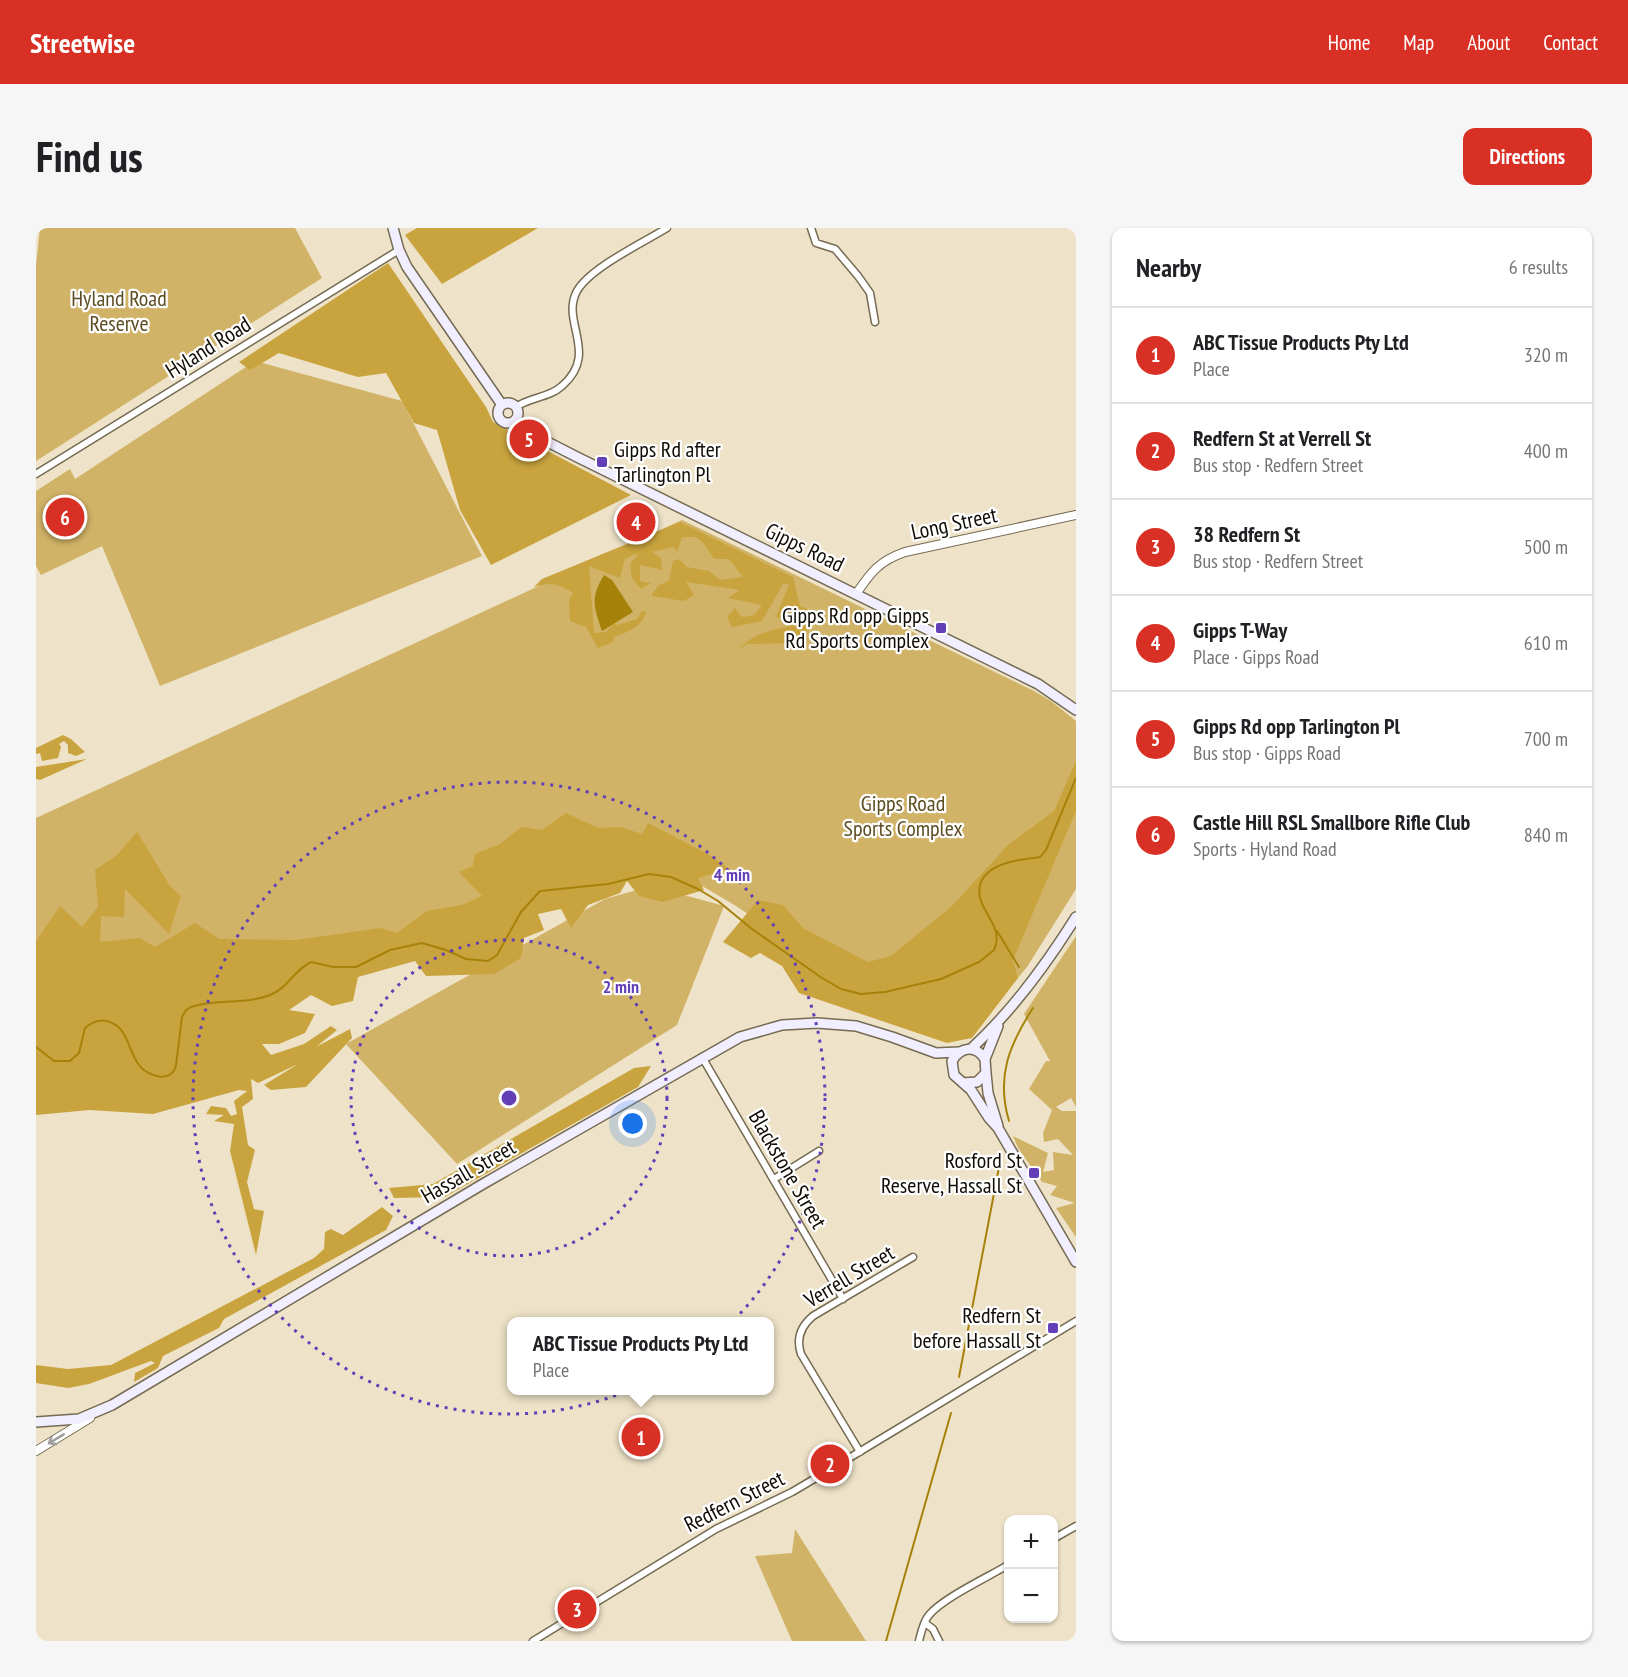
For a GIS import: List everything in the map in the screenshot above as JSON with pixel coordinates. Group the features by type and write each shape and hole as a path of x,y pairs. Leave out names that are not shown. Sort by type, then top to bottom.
{"main road":[{"path":"393,228 399,250 419,286 502,405"},
{"path":"508,402 516,407 518,416 515,421 506,423 501,421 497,412 502,405 508,402"},
{"name":"Gipps Road","path":"515,421 534,435 1038,684 1076,710"},
{"path":"1076,917 1045,964 999,1024 972,1048 958,1052 952,1060 952,1069 957,1079 972,1090 998,1128 1076,1262"},
{"name":"Hassall Street","path":"36,1422 79,1419 112,1405 702,1057 740,1037 782,1025 817,1023 856,1026 936,1053 958,1052"},
{"path":"998,1128 988,1093 985,1059 999,1024"},
{"path":"972,1048 982,1054 985,1059"},
{"name":"Hassall Street","path":"936,1053 952,1069"},
{"path":"963,1083 976,1082 986,1073"}],"street":[{"path":"516,407 553,393 563,386 573,372 579,358 579,342 573,321 572,304 577,291 586,280 667,228"},
{"path":"812,228 816,243 835,249 870,293 875,322"},
{"name":"Hyland Road","path":"36,474 399,250"},
{"name":"Long Street","path":"856,594 879,564 905,552 1076,515"},
{"name":"Blackstone Street","path":"702,1057 843,1299"},
{"path":"774,1179 819,1151"},
{"name":"Verrell Street","path":"860,1452 801,1354 799,1347 801,1330 807,1322 913,1257"},
{"name":"Redfern Street","path":"533,1641 716,1528 792,1492 1076,1321"},
{"path":"36,1451 112,1405"},
{"path":"1058,1536 1076,1526"},
{"path":"919,1641 930,1613 1004,1567"},
{"path":"925,1623 933,1629 939,1641"}],"green space":[{"name":"Hyland Road Reserve","path":"40,228 295,228 322,278 36,461 36,265"},
{"path":"255,361 402,401 482,556 160,686 102,546 41,575 36,566 36,491 70,469 75,479"},
{"name":"Gipps Road Sports Complex","path":"682,520 1032,690 1051,701 1076,721 1076,889 1027,967 971,1034 854,986 736,906 692,880 612,875 465,947 36,1039 36,818"},
{"path":"651,886 724,906 677,1025 457,1164 346,1044 605,899"},
{"path":"1076,936 1076,1107 1071,1098 1056,1107 1062,1111 1076,1111 1076,1237 1056,1208 1075,1203 1050,1195 1057,1186 1042,1182 1018,1148 1013,1136 1048,1153 1043,1172 1054,1170 1053,1152 1073,1155 1058,1139 1044,1142 1043,1133 1052,1110 1029,1089 1046,1061 1050,1061 1024,1014"},
{"path":"795,1529 866,1641 792,1641 755,1556 792,1553"}],"shaded area":[{"path":"417,228 538,228 442,284 405,235"},
{"path":"388,263 486,407 493,422 631,495 491,565 460,510 437,430 414,423 386,373 358,377 279,353 250,370 239,362"},
{"path":"680,522 793,577 800,606 814,612 817,622 806,625 807,643 747,644 739,649 760,634 802,624 776,617 789,584 783,584 762,621 732,627 727,617 735,608 742,617 754,615 762,605 728,598 740,590 686,582 694,595 684,601 652,596 659,585 669,581 673,561 679,559 687,567 709,571 720,580 743,577 729,559 714,559 696,537 682,537 677,552 673,547 652,552 661,558 662,570 640,565 640,581 651,583 641,589 632,578 630,564 638,555 635,554 625,559 620,578 589,566 594,633 606,632 614,623 617,625 637,619 641,612 646,611 638,625 614,637 613,642 598,648 586,627 570,621 569,600 573,593 555,584 534,587 542,579"},
{"path":"604,575 612,580 633,612 602,631 595,596"},
{"path":"63,735 85,752 76,756 68,753 68,745 64,741 59,744 61,747 58,758 42,761 40,753 36,754 36,748"},
{"path":"87,759 40,780 36,779 36,767"},
{"path":"1076,761 1076,811 1013,960 1018,978 972,1038 947,1043 799,993 782,966 760,953 751,958 723,942 758,900 783,905 803,928 868,962 891,956 952,906 1008,845 1054,811"},
{"path":"566,813 598,828 621,827 642,834 648,823 708,854 729,869 698,878 704,890 663,902 639,896 627,881 620,893 588,905 571,928 561,909 538,914 544,930 524,938 521,958 494,974 426,976 415,961 358,977 353,1001 332,1006 311,995 289,1010 315,1014 305,1033 279,1044 262,1044 271,1055 304,1044 331,1026 337,1030 316,1047 350,1029 352,1038 306,1087 271,1090 264,1085 298,1064 258,1083 251,1079 253,1099 242,1107 248,1145 255,1150 247,1182 254,1209 264,1211 256,1255 230,1151 234,1124 214,1121 224,1115 206,1114 211,1106 226,1108 231,1116 237,1114 234,1101 247,1091 239,1090 153,1114 90,1110 36,1115 36,941 60,906 82,927 98,907 95,870 117,855 137,832 170,886 181,896 169,934 125,889 124,917 101,916 100,942 140,938 155,947 195,923 219,939 295,940 381,928 397,933 427,911 462,905 482,896 459,872 473,866 475,854 500,844 521,827 542,830"},
{"path":"651,1066 638,1087 445,1197 394,1198 389,1188 433,1184 634,1068"},
{"path":"382,1207 393,1216 386,1230 224,1319 219,1328 163,1356 158,1368 134,1382 135,1373 155,1363 151,1361 89,1384 68,1388 36,1383 36,1365 68,1369 111,1365 314,1258 324,1249 325,1232 331,1229 343,1235"}],"waterway":[{"path":"36,1047 54,1061 70,1061 79,1053 85,1028 101,1020 107,1021 120,1028 135,1059 143,1069 148,1073 165,1077 174,1071 182,1017 191,1007 201,1004 251,1000 270,995 282,988 311,962 333,967 356,967 390,950 422,943 466,959 488,961 497,955 521,912 540,891 608,884 649,874 671,877 698,889 718,901 752,929 822,978 841,989 861,994 885,992 941,979 979,962 994,950 997,941 996,933 981,902 980,885 987,873 999,866 1041,856 1046,850 1076,778"},
{"path":"997,931 1019,967"},
{"path":"1009,1121 1004,1090 1007,1062 1017,1035 1033,1008"},
{"path":"959,1377 1000,1162"},
{"path":"886,1641 951,1413"}],"place":[{"name":"Gipps Rd opp Tarlington Pl","path":"529,439"},
{"name":"Gipps Rd after Tarlington Pl","path":"602,462"},
{"name":"Castle Hill RSL Smallbore Rifle Club","path":"65,517"},
{"name":"Gipps T-Way","path":"636,522"},
{"name":"Gipps Rd opp Gipps Rd Sports Complex","path":"941,628"},
{"name":"Rosford St Reserve, Hassall St","path":"1034,1173"},
{"name":"Redfern St before Hassall St","path":"1053,1328"},
{"name":"ABC Tissue Products Pty Ltd","path":"641,1437"},
{"name":"Redfern St at Verrell St","path":"830,1464"},
{"name":"38 Redfern St","path":"577,1609"}]}
